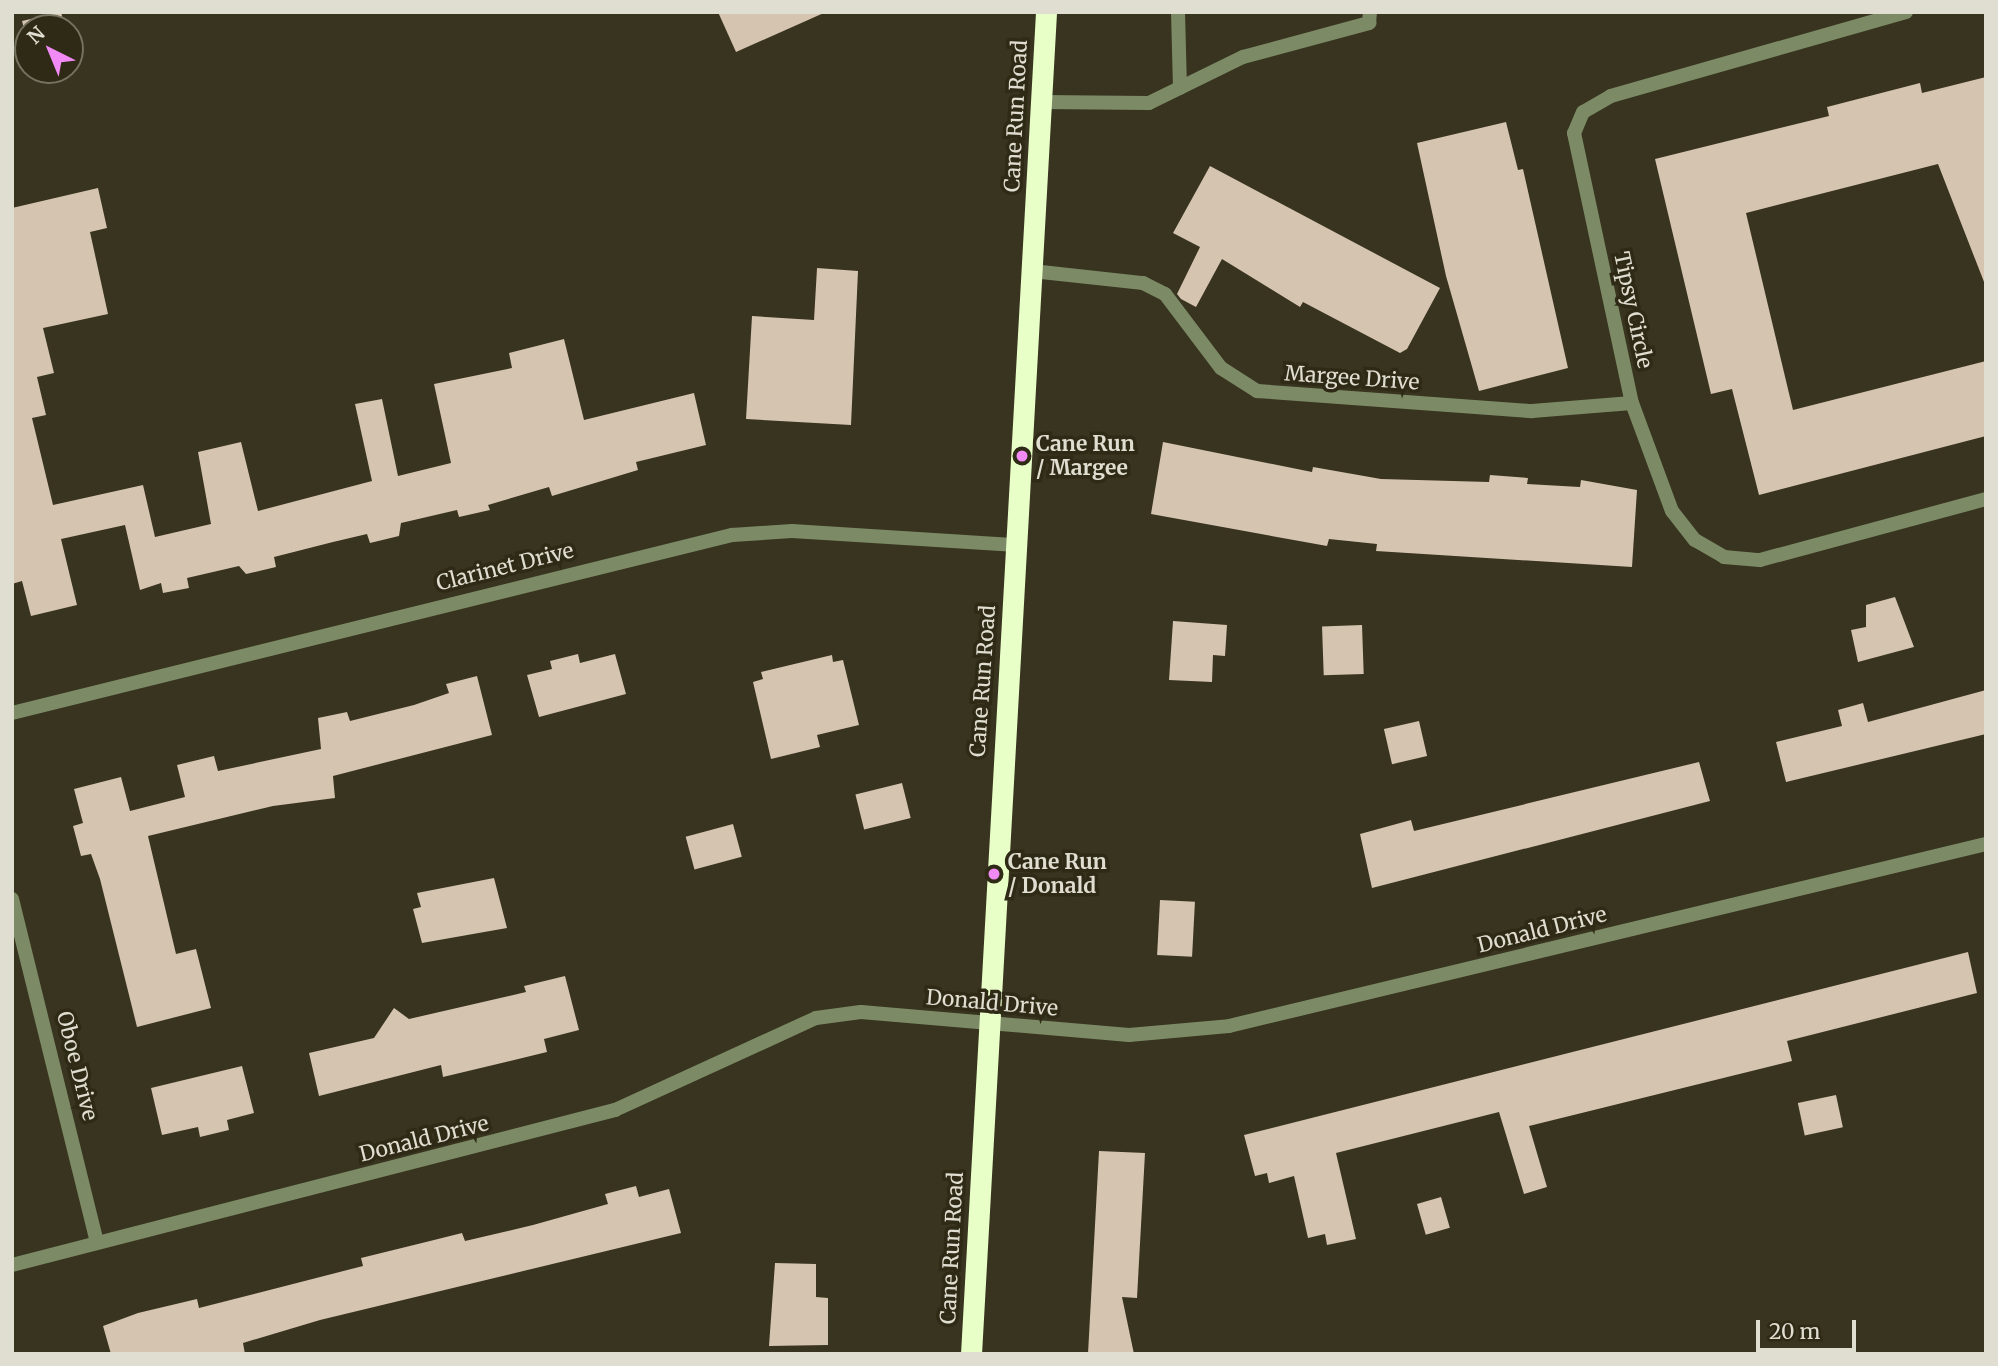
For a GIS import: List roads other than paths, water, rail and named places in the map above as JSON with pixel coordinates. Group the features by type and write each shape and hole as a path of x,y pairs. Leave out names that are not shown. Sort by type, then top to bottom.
{"highway":[{"name":"Cane Run Road","path":"971,1354 1046,12"}],"street":[{"path":"1178,12 1180,88"},
{"path":"1041,102 1149,103 1243,57 1369,23 1370,12"},
{"name":"Tipsy Circle","path":"1906,12 1611,96 1583,112 1574,133 1632,403 1672,512 1695,540 1724,557 1760,560 1986,499"},
{"name":"Margee Drive","path":"1032,271 1143,283 1165,294 1221,368 1257,391 1532,411 1632,403"},
{"name":"Clarinet Drive","path":"12,713 732,535 792,531 1017,545"},
{"name":"Donald Drive","path":"12,1265 615,1110 816,1018 861,1012 1129,1034 1228,1026 1986,844"},
{"name":"Oboe Drive","path":"12,899 97,1243"}],"place":[{"name":"Cane Run / Margee","path":"1022,456"},
{"name":"Cane Run / Donald","path":"994,874"}]}
